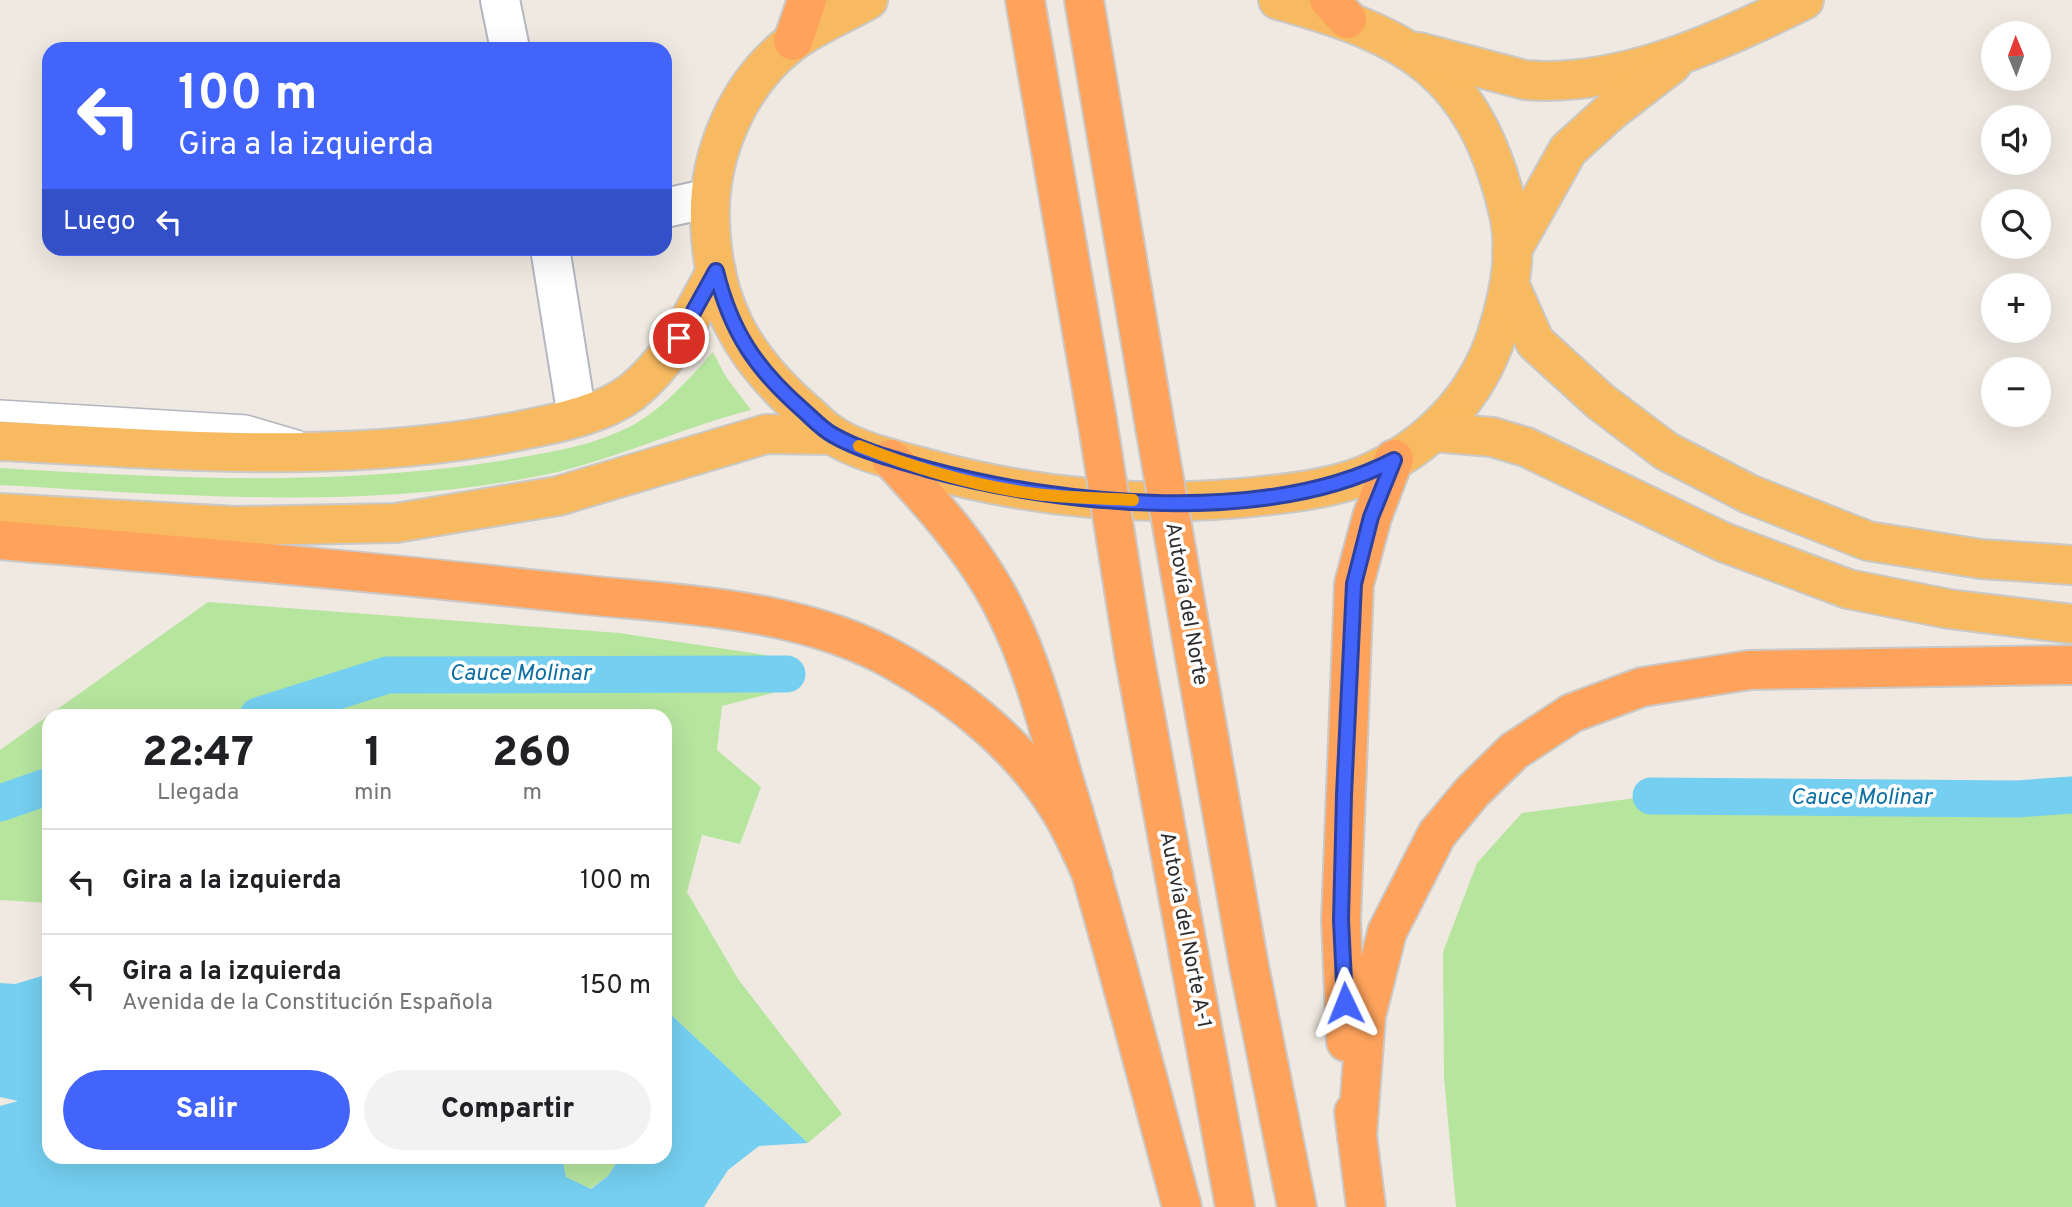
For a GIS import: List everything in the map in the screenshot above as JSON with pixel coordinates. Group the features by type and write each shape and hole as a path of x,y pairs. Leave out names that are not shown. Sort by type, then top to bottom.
{"highway":[{"path":"793,41 807,0"},
{"path":"868,0 793,41 760,71 731,117 710,198 711,244 716,271 738,336 771,382 832,435 891,459 1035,494 1143,501 1227,500 1299,492 1362,476 1414,449 1459,407 1492,351 1511,288 1512,228 1500,177 1479,125 1449,84 1407,48 1338,10 1278,0"},
{"name":"Autovía del Norte A-1","path":"1025,0 1097,419 1134,654 1235,1207"},
{"name":"Autovía del Norte","path":"1084,0 1249,966 1297,1207"},
{"path":"1512,250 1567,150 1611,111 1682,57 1804,0"},
{"path":"1407,48 1525,80 1542,82 1608,73 1682,57"},
{"path":"0,441 229,452 396,450 488,437 577,417 595,412 630,393 653,372 672,351 716,271"},
{"path":"1511,288 1535,342 1601,402 1666,451 1749,494 1868,541 1981,559 2072,565"},
{"path":"1433,432 1492,437 1526,447 1723,541 1848,589 1950,609 2072,624"},
{"path":"0,513 236,526 396,523 558,496 766,434 832,435"},
{"path":"891,459 951,525 1008,614 1036,689 1093,877 1182,1207"},
{"path":"1366,1207 1347,1059 1341,920 1354,584 1371,517 1394,460"},
{"path":"0,540 614,598 785,620 842,637 895,661 950,695 1012,747 1064,816 1093,877"},
{"path":"1357,1137 1366,1016 1387,932 1437,834 1473,791 1514,751 1572,713 1642,687 1722,674 1749,670 2072,665"}],"street":[{"path":"500,0 509,42"},
{"path":"672,206 710,198"},
{"path":"557,256 577,417"}],"lane":[{"path":"0,411 246,426 333,451"}],"green space":[{"path":"713,352 726,377 751,410 585,465 528,478 463,488 331,497 198,496 0,485 0,468 185,477 308,478 431,470 546,453 598,440 643,419 675,393"},
{"path":"208,602 619,633 766,655 773,693 722,706 717,750 761,787 740,844 702,835 687,892 738,979 842,1114 808,1143 672,1016 672,709 58,709"},
{"path":"42,720 42,903 0,900 0,750"},
{"path":"2072,795 2072,1207 1456,1207 1444,1077 1443,952 1477,863 1522,813 1651,796 2017,799"},
{"path":"563,1164 616,1164 608,1176 590,1189 566,1177"}],"water":[{"path":"42,976 42,1164 563,1164 566,1177 591,1189 608,1176 616,1164 672,1164 672,1016 808,1143 759,1146 728,1170 704,1207 0,1207 0,1106 18,1101 0,1097 0,983 15,984"}],"waterway":[{"name":"Cauce Molinar","path":"280,709 387,675 787,674"},
{"name":"Cauce Molinar","path":"0,803 42,788"},
{"name":"Cauce Molinar","path":"1651,796 2017,799 2072,795"}],"slow traffic":[{"path":"859,446 891,459 964,479 1035,494 1133,500"}],"route":[{"path":"679,338 716,271 738,336 771,382 832,435 891,459 964,479 1035,494 1143,501 1227,500 1299,492 1362,476 1394,460 1371,517 1354,584 1341,920 1345,1003"}]}
